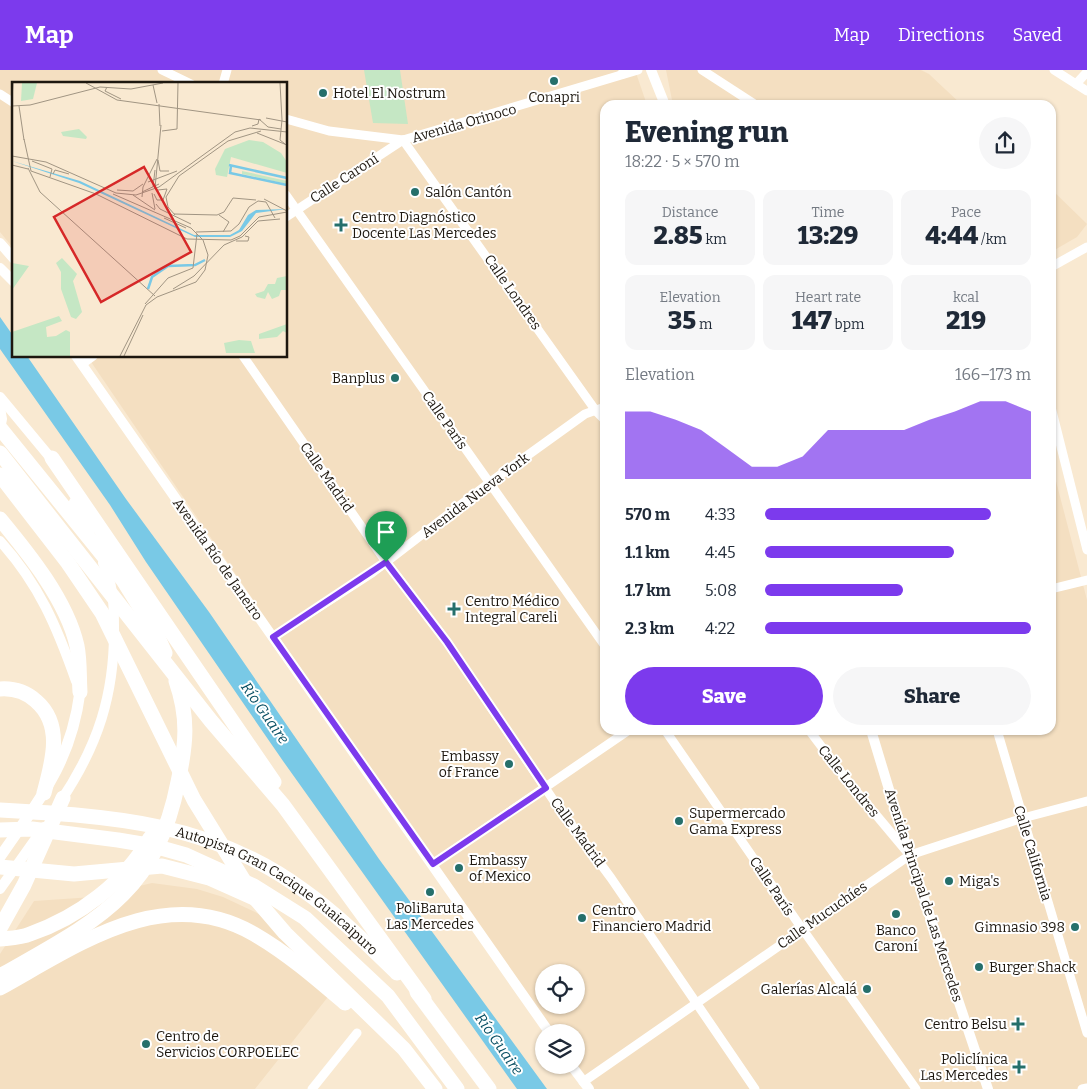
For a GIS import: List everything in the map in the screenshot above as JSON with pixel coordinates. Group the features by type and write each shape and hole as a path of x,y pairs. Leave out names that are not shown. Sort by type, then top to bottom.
{"highway":[{"path":"0,428 123,580 156,633 169,661 186,717 185,744 174,806 151,860 133,886 88,923 0,976"},
{"path":"0,453 211,721 283,805 424,999"},
{"path":"52,458 274,780 283,805"},
{"path":"0,475 68,563 97,605 150,707 194,800 266,914 298,956 383,1027 415,1062 435,1089"},
{"path":"0,519 29,554 66,615 77,646 80,692"},
{"path":"0,689 9,689 30,696 49,716 54,734 54,745 44,793"},
{"path":"0,940 29,935 80,910 121,877 140,856 155,831 164,806 177,742 186,717"},
{"path":"0,928 24,885 63,798"},
{"name":"Autopista Gran Cacique Guaicaipuro","path":"0,810 89,815 136,821 164,827 236,852 268,867 303,890 337,918 424,999 489,1089"},
{"name":"Autopista Gran Cacique Guaicaipuro","path":"0,830 32,829 118,840 186,855 219,868 254,886 305,918 388,996 414,1034 457,1089"},
{"path":"4,873 74,874 162,866 209,878 272,907 299,926 327,949 414,1034"},
{"path":"0,988 111,929 156,916 196,915 228,922 298,956"}],"main road":[{"path":"0,857 44,793 68,747 77,716 80,692"}],"street":[{"path":"162,70 187,82"},
{"name":"Avenida Orinoco","path":"288,120 329,131 403,140 511,110 624,72 638,70"},
{"path":"651,70 663,100"},
{"path":"702,70 748,100"},
{"path":"1054,70 1087,91"},
{"path":"1076,84 1087,72"},
{"path":"0,94 12,102"},
{"name":"Calle Caroní","path":"288,215 403,140"},
{"name":"Calle Londres","path":"403,140 600,414"},
{"name":"Calle París","path":"288,198 600,639"},
{"path":"0,243 12,257"},
{"path":"1056,264 1087,247"},
{"path":"0,268 12,280"},
{"name":"Calle Madrid","path":"245,358 386,562 447,642 755,1089"},
{"name":"Avenida Río de Janeiro","path":"79,360 543,1024"},
{"path":"0,397 52,458 109,574 114,609 114,659 103,716 90,752 63,798 4,873 0,889"},
{"path":"0,408 2,419 0,428"},
{"name":"Avenida Nueva York","path":"273,637 386,562 489,483 585,414 600,409"},
{"path":"1056,427 1087,550"},
{"path":"0,541 18,561 38,590 62,640 80,692"},
{"path":"1056,588 1087,580"},
{"path":"433,864 622,735"},
{"name":"Calle París","path":"668,735 916,1089"},
{"name":"Calle Londres","path":"813,735 846,779 910,855"},
{"name":"Avenida Principal de Las Mercedes","path":"873,735 910,855 988,1089"},
{"name":"Calle California","path":"998,735 1087,1034"},
{"name":"Calle Mucuchíes","path":"586,1085 696,1002 803,930 893,864 910,855 1023,818 1087,801"},
{"path":"312,1089 357,1033"},
{"path":"578,1074 586,1085"},
{"path":"1082,1089 1087,1088"}],"shaded area":[{"path":"0,70 635,70 645,100 600,100 600,735 1056,735 1056,481 1087,600 1087,1089 594,1089 583,1074 585,1074 585,1024 548,1024 541,1014 585,1014 585,964 535,964 535,1005 410,830 88,358 288,358 288,82 12,82 12,247 0,232"},
{"path":"666,70 921,70 929,74 957,100 672,100"},
{"path":"1056,194 1087,224 1077,237 1056,249"},
{"name":"Centro de Servicios CORPOELEC","path":"152,883 197,889 223,897 255,912 274,923 339,983 255,1089 0,1089 0,954 34,901 93,897"}],"green space":[{"path":"364,70 400,70 408,124 373,123"}],"water":[{"name":"Río Guaire","path":"0,317 12,334 12,358 28,358 126,499 209,612 379,859 547,1089 517,1089 283,761 146,562 110,505 0,349"}],"place":[{"name":"Conapri","path":"554,81"},
{"name":"Hotel El Nostrum","path":"323,93"},
{"name":"Salón Cantón","path":"415,192"},
{"name":"Centro Diagnóstico Docente Las Mercedes","path":"341,225"},
{"name":"Banplus","path":"395,378"},
{"name":"Centro Médico Integral Careli","path":"454,609"},
{"name":"Embassy of France","path":"509,764"},
{"name":"Supermercado Gama Express","path":"679,821"},
{"name":"Embassy of Mexico","path":"459,868"},
{"name":"Miga's","path":"949,881"},
{"name":"PoliBaruta Las Mercedes","path":"430,892"},
{"name":"Banco Caroní","path":"896,914"},
{"name":"Centro Financiero Madrid","path":"582,918"},
{"name":"Gimnasio 398","path":"1075,927"},
{"name":"Burger Shack","path":"979,967"},
{"name":"Galerías Alcalá","path":"867,989"},
{"name":"Centro Belsu","path":"1018,1024"},
{"name":"Centro de Servicios CORPOELEC","path":"146,1044"},
{"name":"Policlínica Las Mercedes","path":"1019,1067"}],"route":[{"path":"386,562 447,642 546,788 433,864 273,637 386,562"}]}
